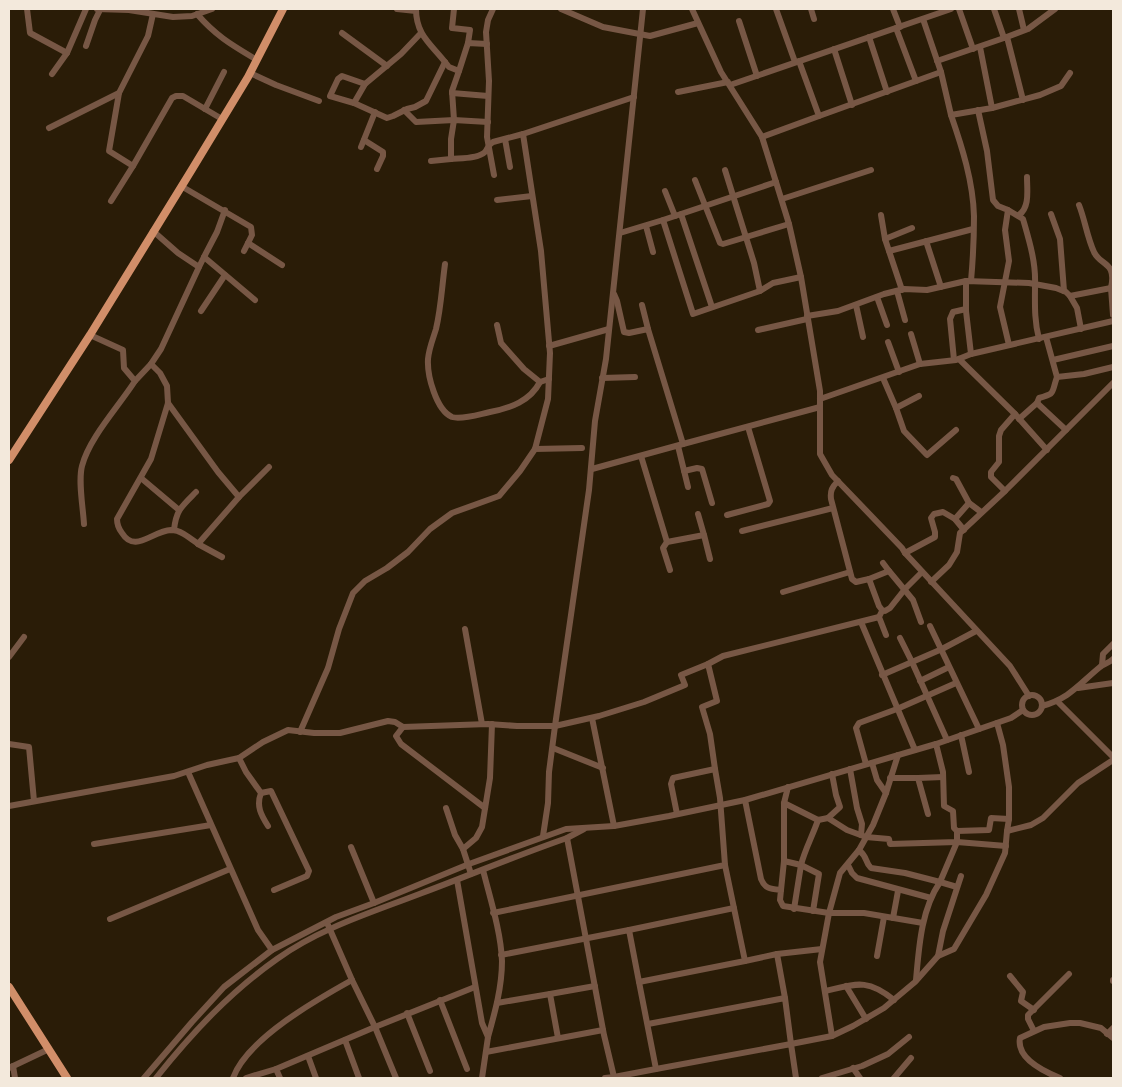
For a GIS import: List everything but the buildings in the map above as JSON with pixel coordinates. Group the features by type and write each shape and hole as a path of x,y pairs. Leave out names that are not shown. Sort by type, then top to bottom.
{"main road":[{"path":"9,460 90,335 250,73 283,9"},
{"path":"9,987 67,1078"}],"street":[{"path":"27,9 30,33 67,53"},
{"path":"52,74 67,53 86,9"},
{"path":"86,46 99,9 129,10 153,14 161,12 173,17 192,16 212,9"},
{"path":"397,9 416,10 417,24 421,34 449,67 459,71"},
{"path":"451,159 451,139 454,120 452,93 468,43 470,30 452,28 454,9"},
{"path":"492,9 487,26 488,145 494,175"},
{"path":"562,9 603,27 639,34 657,35 698,23"},
{"path":"543,836 548,803 554,726 569,638 592,469 595,420 606,359 643,9"},
{"path":"692,9 720,72 762,137 782,198 801,277 820,391 820,454 838,482 902,548 1010,666 1029,696"},
{"path":"776,9 819,116"},
{"path":"811,9 814,19"},
{"path":"894,9 916,81"},
{"path":"926,9 926,18 951,114 967,166 972,193 974,229 966,309 971,354"},
{"path":"678,92 729,84 757,76 951,9"},
{"path":"959,9 977,48 992,108"},
{"path":"994,9 1006,37 1023,100"},
{"path":"1018,9 1024,30"},
{"path":"937,61 1024,30 1055,9"},
{"path":"133,166 110,151 119,93 148,36 153,14"},
{"path":"197,14 223,40 257,60"},
{"path":"739,21 757,76"},
{"path":"342,33 387,66"},
{"path":"354,104 365,84 401,54 421,34"},
{"path":"869,37 887,92"},
{"path":"468,43 487,44"},
{"path":"834,49 852,104"},
{"path":"365,84 342,76 338,79 330,96 391,118 404,110 426,101 445,62"},
{"path":"205,108 224,72"},
{"path":"762,137 941,72"},
{"path":"250,73 319,101"},
{"path":"951,114 992,108 1040,95 1061,86 1070,73"},
{"path":"49,128 119,93"},
{"path":"452,93 488,96"},
{"path":"111,200 172,98 183,96 222,119"},
{"path":"431,161 478,155 485,152 488,145 492,142 523,134 634,97"},
{"path":"404,110 416,122 454,120 488,122"},
{"path":"978,110 992,181 993,200 998,206 1019,215 1023,219 1029,242 1035,284 1034,313 1039,339"},
{"path":"361,147 375,112"},
{"path":"300,732 328,668 339,629 353,593 365,581 387,568 408,552 430,529 452,513 499,496 535,449 548,399 549,346 540,251 523,134"},
{"path":"505,139 510,167"},
{"path":"364,140 383,152 384,156 377,169"},
{"path":"725,170 754,263 760,291"},
{"path":"782,198 871,170"},
{"path":"1019,215 1024,212 1026,203 1027,177"},
{"path":"695,180 720,243 723,244 789,224"},
{"path":"620,233 776,182"},
{"path":"181,186 252,227 252,235 244,251"},
{"path":"666,191 678,215 712,307"},
{"path":"497,200 532,196"},
{"path":"1079,206 1093,251 1096,256 1108,264 1110,269 1113,315"},
{"path":"84,524 82,466 91,445 134,381 151,364 161,349 217,232 225,210"},
{"path":"1008,210 1005,230 1009,261 1000,307 1009,345"},
{"path":"1051,214 1060,239 1064,291"},
{"path":"881,215 905,320"},
{"path":"663,220 693,314 760,291 773,283 801,277"},
{"path":"646,226 653,252"},
{"path":"885,239 912,228"},
{"path":"889,251 974,229"},
{"path":"154,231 178,253 199,267"},
{"path":"926,241 941,287"},
{"path":"248,243 282,265"},
{"path":"204,256 255,300"},
{"path":"445,264 436,329 428,359 432,389 447,414 454,418 462,417 496,411 511,406 524,401 535,391 540,382 549,379"},
{"path":"201,311 225,275"},
{"path":"758,330 838,311 899,291 927,290 969,281 1035,284 1064,291 1070,296 1076,308 1081,329"},
{"path":"1070,296 1111,288"},
{"path":"613,293 617,301 624,332 629,333 648,329"},
{"path":"877,297 887,325"},
{"path":"642,305 680,445 688,487"},
{"path":"856,305 863,336"},
{"path":"966,309 953,312 950,319 956,359 1017,417 1047,450"},
{"path":"820,399 920,364 956,359 1113,321"},
{"path":"497,325 501,343 524,369 540,382"},
{"path":"549,346 609,329"},
{"path":"911,334 920,364"},
{"path":"90,335 123,350 124,368 134,381"},
{"path":"1005,491 991,477 999,462 1000,430 1037,402 1039,398 1051,394 1057,377 1046,337"},
{"path":"888,342 899,372"},
{"path":"1053,360 1113,346"},
{"path":"151,364 160,373 167,386 168,403 150,459 119,514 117,523 126,540 134,543 166,531 174,530 222,557"},
{"path":"1057,377 1084,374 1113,367"},
{"path":"602,378 635,376"},
{"path":"883,378 904,431 927,455 956,430"},
{"path":"932,582 949,565 957,552 960,533 1047,450 1113,383"},
{"path":"896,408 919,396"},
{"path":"1037,402 1066,430"},
{"path":"168,403 218,472 239,497"},
{"path":"592,469 820,407"},
{"path":"727,515 768,504 770,501 748,427"},
{"path":"535,449 582,448"},
{"path":"641,456 667,542"},
{"path":"198,544 239,497 269,467"},
{"path":"684,471 697,468 702,469 712,503"},
{"path":"141,478 179,510"},
{"path":"953,478 956,479 969,503 982,512"},
{"path":"838,482 833,486 830,493 854,581 869,579 889,571"},
{"path":"174,530 179,510 196,492"},
{"path":"955,519 969,503"},
{"path":"742,531 833,508"},
{"path":"905,553 935,537 931,518 934,514 943,512 955,519 964,530"},
{"path":"698,514 710,558"},
{"path":"670,570 663,548 667,542 704,535"},
{"path":"883,564 905,589 915,604 921,622"},
{"path":"783,592 850,572"},
{"path":"9,806 174,776 207,765 239,758 263,742 288,730 314,734 340,732 388,721 395,722 403,727 482,724 554,726 592,718 644,702 684,685 681,675 724,656 861,622 890,608 922,572"},
{"path":"869,579 881,613 886,635"},
{"path":"861,622 896,709 915,750"},
{"path":"930,626 979,729"},
{"path":"465,629 482,724"},
{"path":"882,675 942,649 976,631"},
{"path":"9,656 24,637"},
{"path":"900,638 947,740"},
{"path":"1102,665 1104,654 1113,644"},
{"path":"1023,710 1028,714 1035,715 1042,706 1058,702 1077,688 1102,665 1113,660"},
{"path":"708,664 718,701 702,707 710,734 720,805 725,865 745,961"},
{"path":"920,680 949,667"},
{"path":"886,793 869,764 856,728 857,725 956,682"},
{"path":"1077,688 1113,683"},
{"path":"1023,710 1023,700 1029,696 1037,697 1042,706"},
{"path":"1007,831 1031,825 1043,818 1078,783 1113,758 1058,702"},
{"path":"144,1078 224,988 272,950 326,921 469,864 566,829 614,826 744,800 936,744 1012,718 1023,710"},
{"path":"592,718 614,826"},
{"path":"605,1078 832,1036 884,1008 916,980 938,956 954,949 986,895 1005,853 1010,819 1009,786 1003,745 997,723"},
{"path":"463,849 476,838 482,827 490,778 492,724"},
{"path":"403,727 396,736 401,744 485,808"},
{"path":"961,735 969,772"},
{"path":"9,744 29,747 34,801"},
{"path":"916,980 923,923 931,898 957,842 953,811 944,806 943,777 936,744"},
{"path":"553,748 603,768"},
{"path":"832,1036 820,962 829,913 839,877 858,850 863,836 873,825 898,755"},
{"path":"239,758 260,793 259,807 261,815 268,826"},
{"path":"677,814 671,784 673,778 715,769"},
{"path":"850,769 863,836"},
{"path":"188,772 258,930 272,950"},
{"path":"784,803 818,820 828,818 840,807 832,774"},
{"path":"890,778 943,777"},
{"path":"918,778 928,814"},
{"path":"788,787 784,803 784,861 780,900 783,906 829,913 864,913 923,923"},
{"path":"260,793 268,790 271,791 310,871 307,876 274,890"},
{"path":"744,800 760,879 764,886 781,890"},
{"path":"446,808 455,835 469,864 471,874"},
{"path":"828,818 847,830 863,836 889,839 890,844 957,842 1006,846"},
{"path":"957,831 989,830 991,818 1010,819"},
{"path":"794,909 805,850 818,820"},
{"path":"94,844 211,825"},
{"path":"156,1078 207,1018 247,982 279,958 329,929 567,838 587,828"},
{"path":"567,838 603,1030 614,1077"},
{"path":"351,847 374,903"},
{"path":"858,850 866,856 871,868 957,887"},
{"path":"784,861 801,865 819,874 813,911"},
{"path":"848,864 852,873 857,878 931,898"},
{"path":"494,913 725,865"},
{"path":"110,919 230,868"},
{"path":"482,1078 488,1037 497,1003 501,954 494,913 483,870"},
{"path":"938,956 943,931 961,876"},
{"path":"457,880 482,1023 488,1037"},
{"path":"893,918 898,890"},
{"path":"501,954 734,908"},
{"path":"877,956 884,917"},
{"path":"326,921 375,1027 396,1078"},
{"path":"629,930 656,1068"},
{"path":"639,982 777,954 822,949"},
{"path":"777,954 796,1078"},
{"path":"1034,1031 1028,1016 1069,974"},
{"path":"1010,976 1022,992 1021,1001 1034,1010"},
{"path":"233,1078 239,1065 272,1031 316,1001 352,980"},
{"path":"825,991 846,986 868,984 882,990 894,1000"},
{"path":"246,1078 308,1056 475,986"},
{"path":"497,1003 595,986"},
{"path":"846,986 866,1019"},
{"path":"550,994 558,1038"},
{"path":"648,1024 784,998"},
{"path":"440,1000 467,1069"},
{"path":"407,1013 430,1071"},
{"path":"1060,1078 1042,1071 1028,1059 1019,1045 1020,1038 1034,1031 1062,1023 1080,1023 1102,1028 1110,1036 1113,1028"},
{"path":"486,1052 603,1030"},
{"path":"822,1078 888,1054 909,1037"},
{"path":"345,1040 359,1078"},
{"path":"15,1078 11,1067 49,1049"},
{"path":"308,1056 316,1078"},
{"path":"894,1078 911,1058"},
{"path":"276,1068 280,1078"},
{"path":"853,1068 860,1078"}]}
